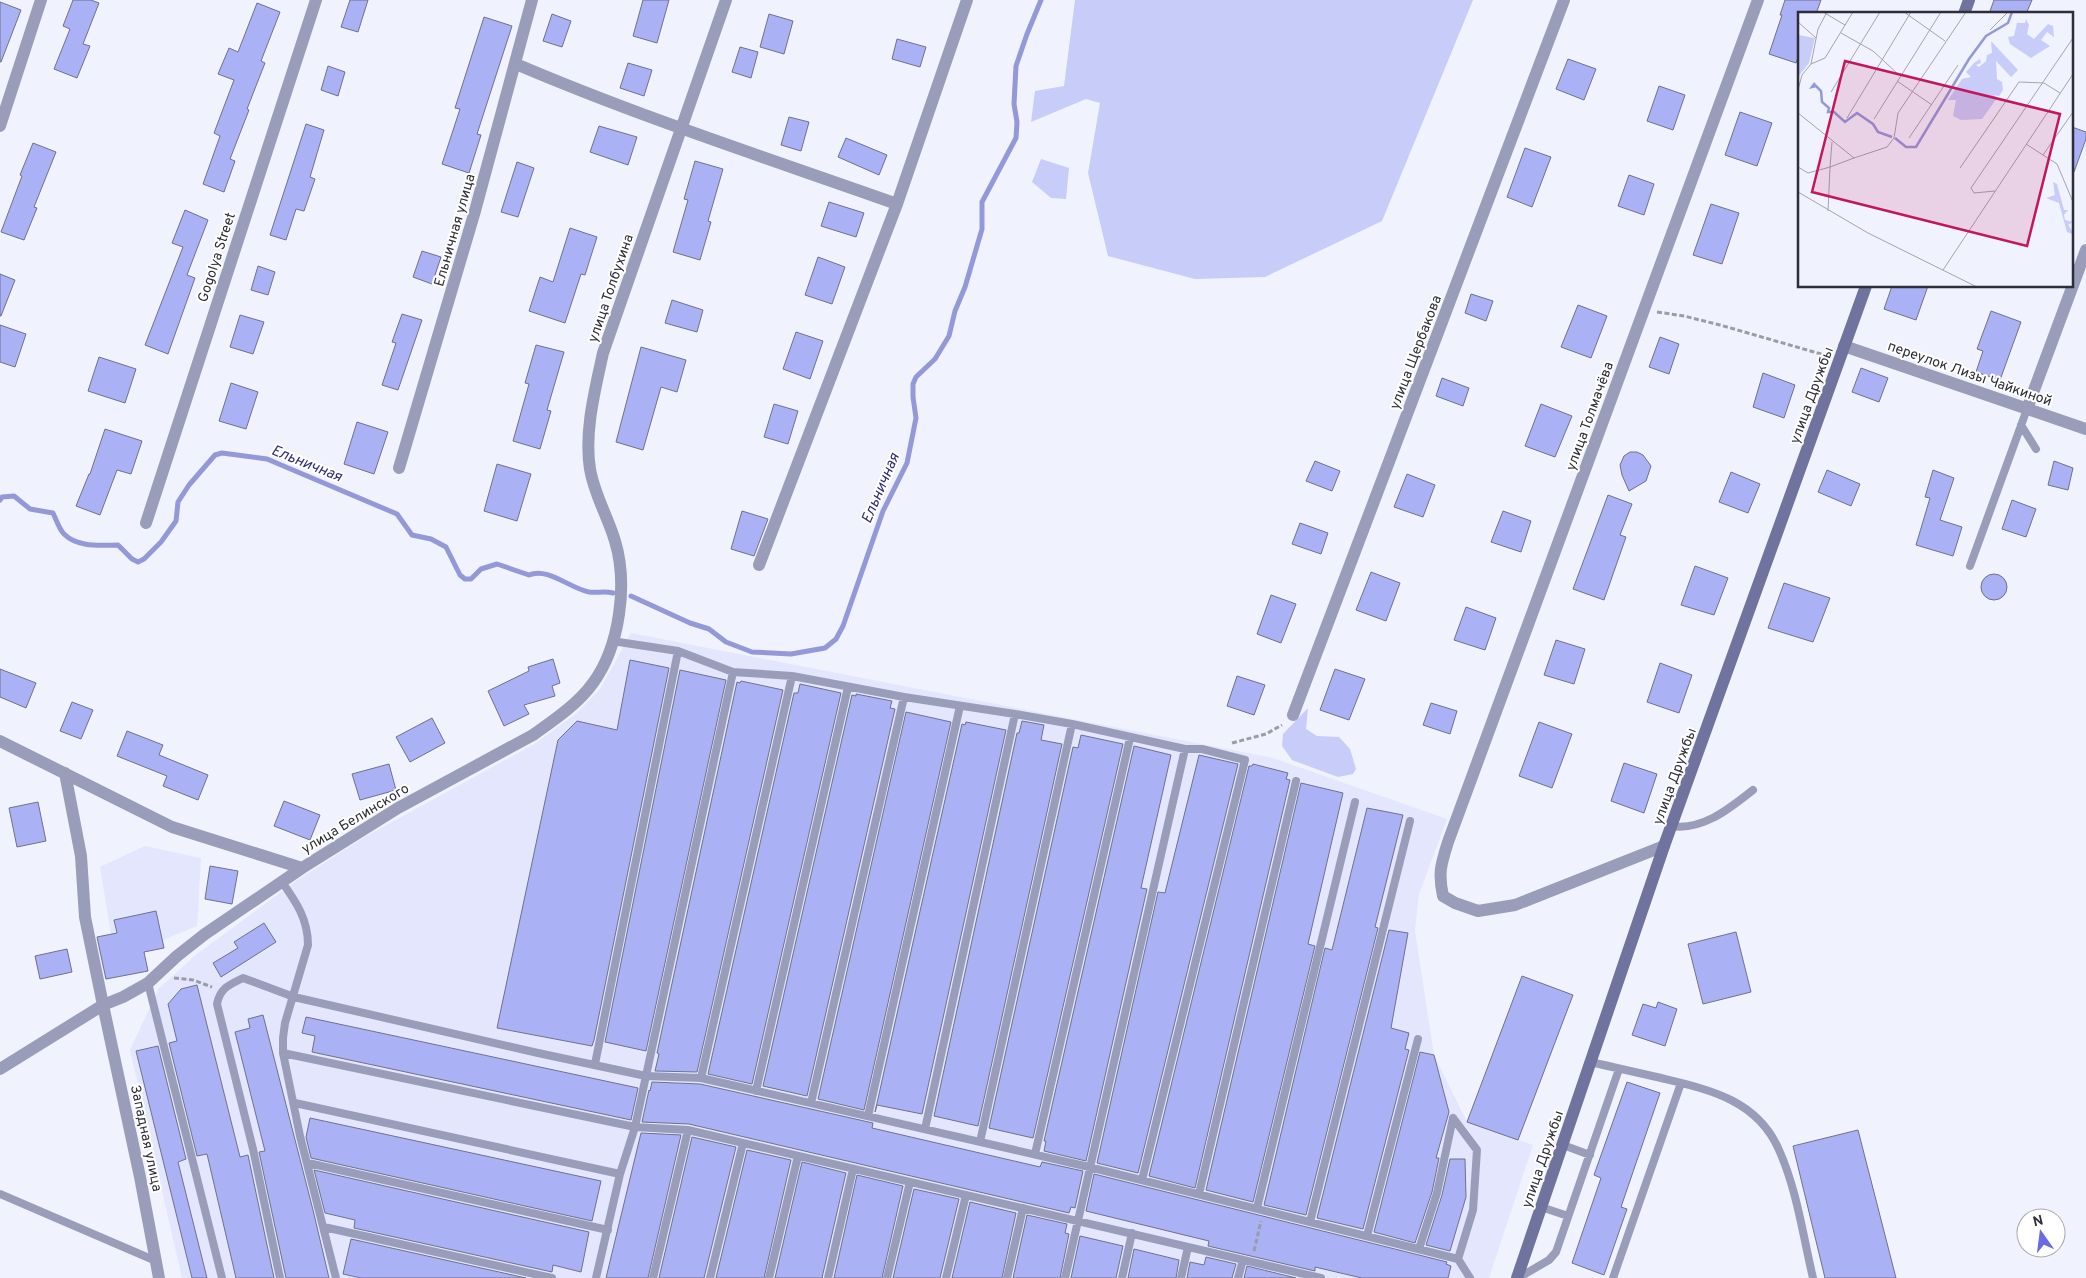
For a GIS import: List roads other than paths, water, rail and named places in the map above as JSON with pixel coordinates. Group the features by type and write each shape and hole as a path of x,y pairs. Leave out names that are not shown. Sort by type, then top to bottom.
{"street":[{"path":"0,126 41,0"},
{"name":"Gogolya Street","path":"146,523 316,0"},
{"name":"улица Толбухина","path":"622,593 621,567 615,539 590,470 588,451 589,431 603,353 683,128 726,0"},
{"path":"759,565 898,204 967,0"},
{"name":"улица Щербакова","path":"1293,715 1564,0"},
{"name":"улица Толмачёва","path":"1664,846 1515,905 1478,911 1455,903 1443,896 1440,870 1448,842 1758,0"},
{"name":"Ельничная улица","path":"400,468 516,64 529,2"},
{"path":"516,64 550,79 683,128 898,204"},
{"path":"2074,282 2086,250"},
{"name":"улица Дружбы","path":"1518,1278 1664,846 1865,288"},
{"path":"2027,409 2072,288"},
{"name":"переулок Лизы Чайкиной","path":"1844,346 2086,429"},
{"name":"улица Белинского","path":"0,741 172,828 302,868 398,808 533,735 554,721 593,684 602,668 618,620 622,593"},
{"name":"Западная улица","path":"65,774 81,856 85,917 140,1177 159,1278"},
{"path":"0,1069 103,1005 123,997 152,980 177,956 205,934 302,868"}],"lane":[{"path":"1970,566 2027,409"},
{"path":"2021,425 2036,449"},
{"path":"612,641 678,651 733,672 792,676 904,697 1015,714 1072,724 1185,749 1202,749 1245,760 1142,1180"},
{"path":"594,1064 678,651"},
{"path":"596,1278 620,1174 635,1128 733,672"},
{"path":"701,1078 792,676"},
{"path":"756,1091 848,687"},
{"path":"811,1103 904,697"},
{"path":"868,1116 960,706"},
{"path":"925,1130 1015,714"},
{"path":"980,1142 1072,724"},
{"path":"1035,1154 1130,738"},
{"path":"1065,1278 1185,749"},
{"path":"1199,1194 1296,780"},
{"path":"1672,826 1697,825 1728,810 1753,790"},
{"path":"1260,1209 1355,802"},
{"path":"1310,1222 1410,821"},
{"path":"282,882 304,918 308,935 308,945 285,1023 283,1053 336,1278"},
{"path":"280,1278 253,1149 216,1004 219,994 225,987 243,978 294,997 538,1053 646,1076 701,1078 1089,1167 1458,1258 1470,1278"},
{"path":"152,980 222,1278"},
{"path":"1367,1236 1418,1039"},
{"path":"283,1053 635,1128 688,1130 1132,1233 1298,1275 1321,1278"},
{"path":"1591,1062 1704,1088 1739,1104 1767,1130 1779,1148 1789,1175 1813,1278"},
{"path":"1518,1278 1542,1265 1556,1252 1619,1068"},
{"path":"1613,1278 1681,1083"},
{"path":"295,1103 620,1174"},
{"path":"1419,1249 1437,1193 1453,1118 1477,1150 1473,1210 1458,1258"},
{"path":"653,1278 688,1130"},
{"path":"710,1278 743,1143"},
{"path":"1563,1145 1590,1155"},
{"path":"768,1278 798,1156"},
{"path":"308,1163 608,1230"},
{"path":"828,1278 853,1169"},
{"path":"887,1278 910,1182"},
{"path":"0,1194 156,1261"},
{"path":"946,1278 966,1195"},
{"path":"1542,1207 1568,1216"},
{"path":"1007,1278 1023,1208"},
{"path":"324,1228 552,1278"},
{"path":"1122,1278 1132,1233"},
{"path":"1181,1278 1188,1247"},
{"path":"1238,1278 1243,1260"}],"waterway":[{"name":"Ельничная","path":"631,596 690,623 709,629 726,642 752,652 791,654 825,648 836,639 843,626 883,511 907,463 916,418 913,384 916,377 935,359 949,336 955,311 965,287 982,229 982,202 1016,138 1017,122 1014,104 1016,66 1041,0"},
{"name":"Ельничная","path":"0,500 2,497 14,496 30,509 53,513 64,534 76,542 90,545 118,545 132,559 138,562 144,559 161,542 176,521 178,502 189,485 215,455 222,453 267,459 397,514 412,535 431,539 446,547 460,575 465,579 471,579 481,569 497,564 529,575 536,573 551,576 581,590 613,593"}]}
